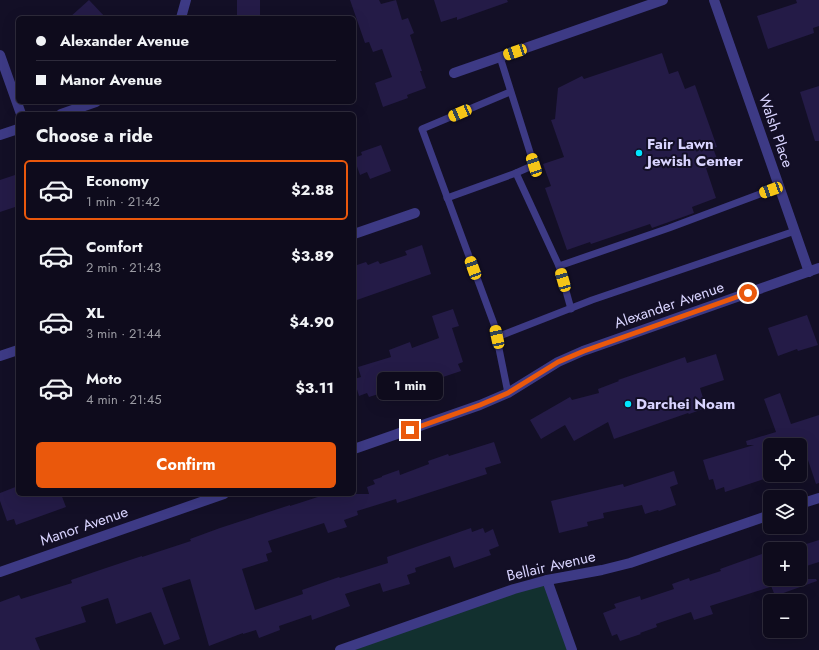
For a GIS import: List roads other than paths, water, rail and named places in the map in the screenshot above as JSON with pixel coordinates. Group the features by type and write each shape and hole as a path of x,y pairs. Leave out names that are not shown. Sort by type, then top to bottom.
{"street":[{"path":"182,16 186,0"},
{"path":"454,73 663,0"},
{"name":"Walsh Place","path":"714,0 809,272"},
{"path":"0,55 16,102"},
{"path":"67,112 90,104"},
{"path":"0,135 16,130"},
{"path":"356,233 414,213"},
{"name":"Alexander Avenue","path":"508,393 558,362 584,351 819,268"},
{"path":"0,356 16,351"},
{"path":"356,448 480,405 508,393"},
{"name":"Manor Avenue","path":"0,572 218,496"},
{"path":"807,502 819,498"},
{"name":"Bellair Avenue","path":"340,650 514,589 547,580 602,570 630,563 763,517"},
{"path":"547,580 572,650"}],"lane":[{"path":"447,198 534,165 500,57"},
{"path":"508,393 494,324 422,129 510,92"},
{"path":"516,173 559,266 571,309"},
{"path":"559,266 669,228 779,187"},
{"path":"497,337 592,300 795,231"}],"place":[{"name":"Fair Lawn Jewish Center","path":"639,153"},
{"name":"Darchei Noam","path":"628,404"}]}
